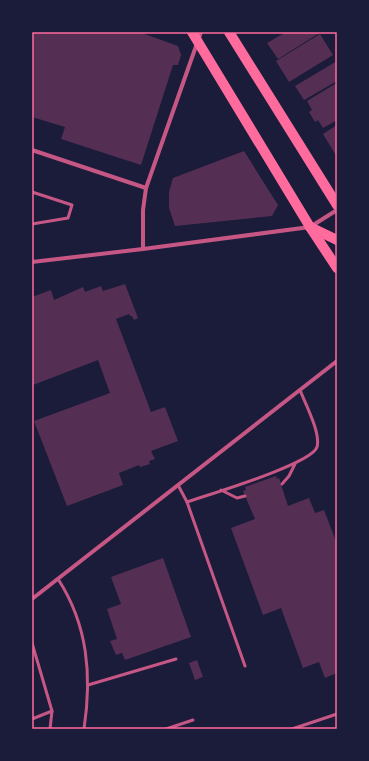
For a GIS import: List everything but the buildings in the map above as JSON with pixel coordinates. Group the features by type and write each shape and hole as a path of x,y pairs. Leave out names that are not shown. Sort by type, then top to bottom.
{"main road":[{"path":"229,32 337,205"},
{"path":"197,35 310,227 337,268"},
{"path":"310,227 337,240"}],"street":[{"path":"143,250 142,224 146,188 197,35"},
{"path":"32,150 146,188"},
{"path":"32,262 143,250 310,227 337,210"},
{"path":"32,599 337,361"}],"lane":[{"path":"32,192 72,205 68,218 32,224"},
{"path":"186,502 295,464 312,455 317,448 318,436 300,390"},
{"path":"282,484 289,476 295,464"},
{"path":"178,485 186,502 245,666"},
{"path":"221,490 237,498 245,496"},
{"path":"58,579 68,595 85,640 88,698 84,729"},
{"path":"32,643 52,711 50,729"},
{"path":"88,685 176,658"},
{"path":"32,719 52,711"},
{"path":"292,729 337,714"},
{"path":"166,729 193,720"}]}
